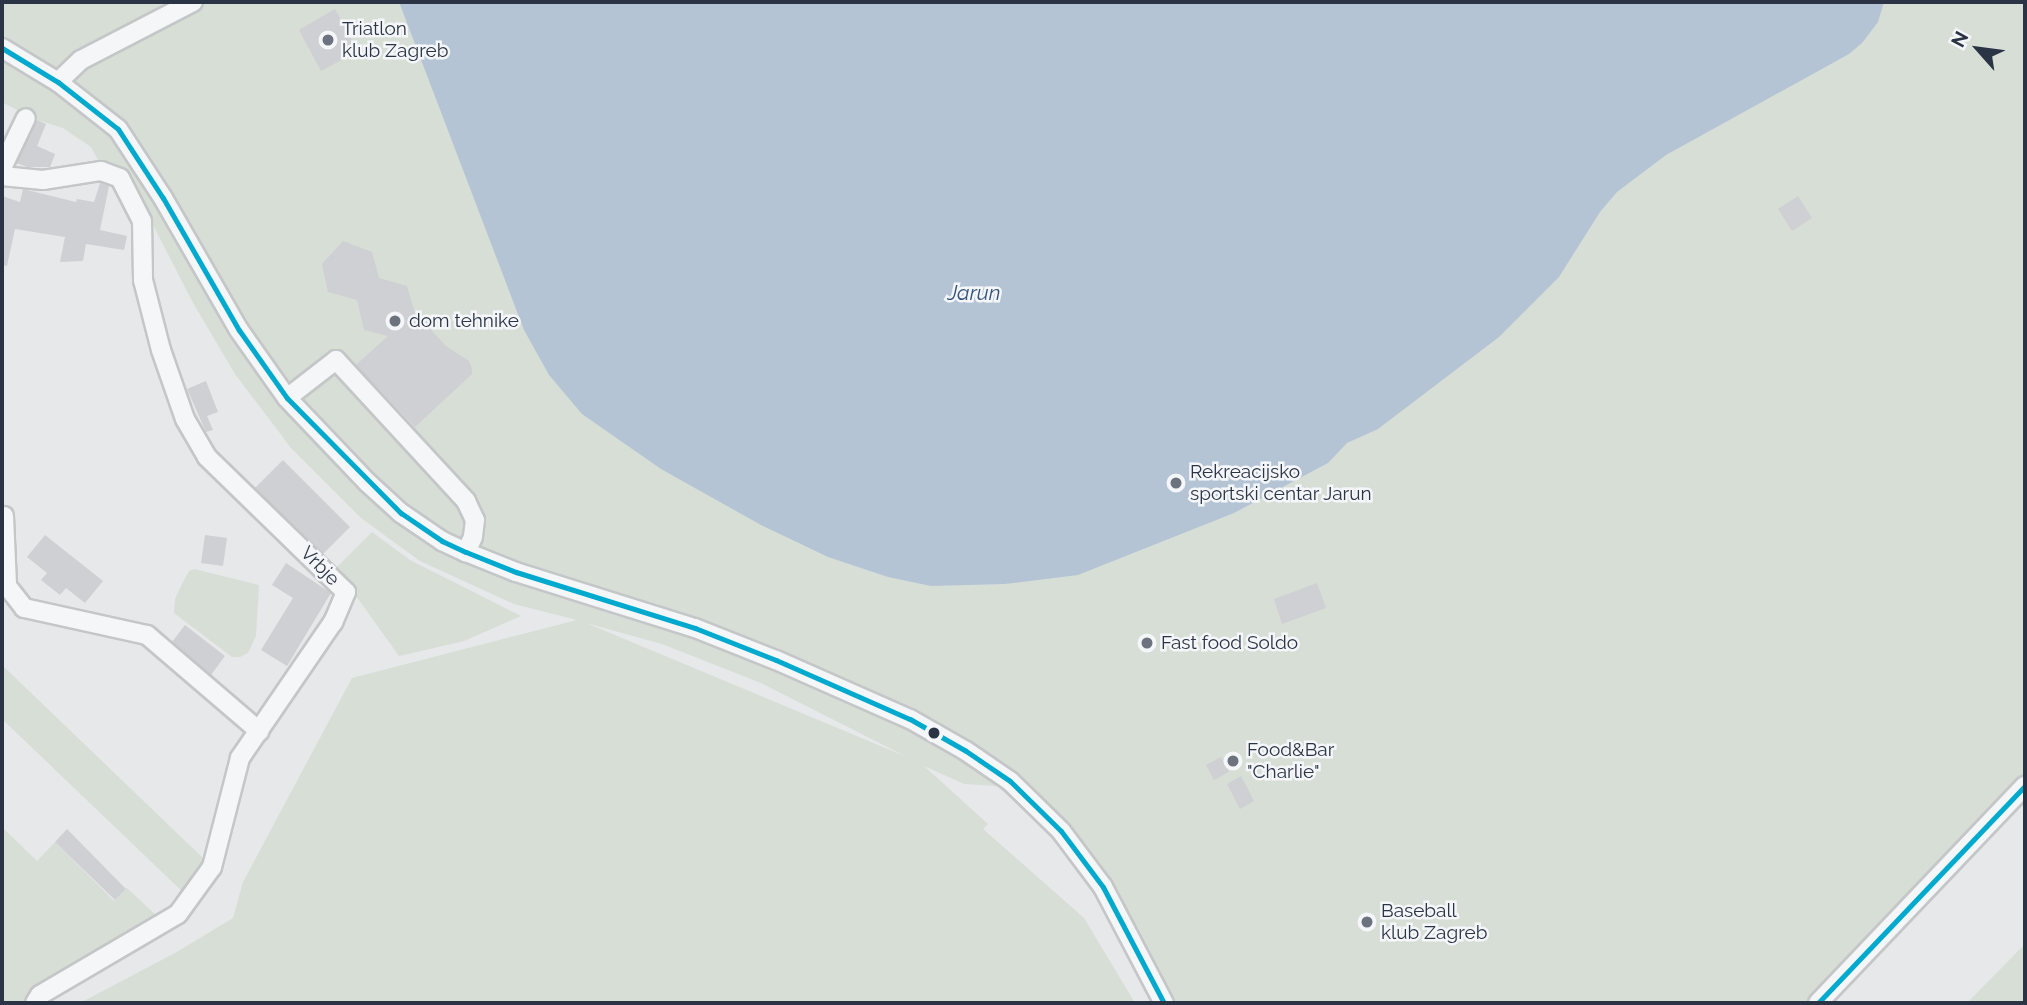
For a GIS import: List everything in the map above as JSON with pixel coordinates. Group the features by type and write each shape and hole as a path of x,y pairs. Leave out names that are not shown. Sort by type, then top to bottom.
{"street":[{"path":"58,82 81,60 193,2"},
{"path":"2,48 58,82 102,114 133,149 239,330 287,398 368,483 401,513 442,541 466,552 516,572 695,628 776,660 910,719 966,751 1010,781 1061,831 1103,887 1164,1003"},
{"path":"2,168 26,118"},
{"name":"Vrbje","path":"2,176 43,180 101,171 120,178 142,221 143,279 161,350 185,419 207,457 346,592 333,622 240,758 212,867 178,914 40,995 35,1003"},
{"path":"287,398 336,360 466,501 475,520 473,537 466,552"},
{"path":"4,516 6,586 24,608 147,635 258,731"},
{"path":"1818,1003 2025,786"}],"shaded area":[{"name":"Rekreacijsko sportski centar Jarun","path":"2,2 2025,2 2025,798 1828,1003 1153,1003 1108,914 1047,829 997,786 964,784 924,766 988,824 983,829 1084,918 1135,1003 80,1003 175,953 233,918 243,882 352,678 577,620 514,604 420,561 361,518 291,448 235,374 192,301 150,219 115,166 99,162 91,147 63,128 34,119 2,102","holes":["586,623 662,644 761,683 907,757"]},
{"path":"372,532 410,560 521,616 464,641 399,656 336,568"},
{"path":"194,569 259,585 256,636 248,653 232,657 174,613 175,599 189,571"},
{"path":"2,665 205,860 186,895 2,719"},
{"path":"2,827 37,861 55,842 114,901 127,888 160,919 29,1003 2,1003"},
{"path":"2025,944 2025,1003 1967,1003"}],"water":[{"name":"Jarun","path":"399,2 1884,2 1878,22 1862,43 1849,54 1666,155 1617,192 1600,212 1559,277 1499,337 1378,429 1347,443 1328,463 1234,513 1078,575 1005,584 931,586 888,577 828,557 761,525 661,469 582,414 549,375 524,330"}],"building":[{"name":"Triatlon klub Zagreb","path":"335,9 358,51 321,71 299,30"},
{"path":"37,120 46,124 37,146 55,154 50,167 27,167 17,163"},
{"path":"100,183 109,186 100,230 127,236 124,250 86,244 83,261 60,262 65,237 15,229 7,266 2,265 2,196 20,202 23,189 76,202 77,199 94,202"},
{"path":"1798,196 1812,218 1792,231 1778,209"},
{"name":"dom tehnike","path":"343,241 372,252 379,278 407,286 416,317 422,316 432,325 432,331 446,346 469,361 472,374 415,427 356,365 388,336 364,330 357,300 328,292 322,264"},
{"path":"206,381 218,412 207,416 213,430 206,432 187,389"},
{"path":"283,460 350,527 323,554 255,488"},
{"path":"45,535 103,581 85,603 66,588 60,595 41,580 47,573 27,557"},
{"path":"205,535 227,538 223,566 201,563"},
{"path":"286,563 331,593 287,666 261,650 293,598 272,585"},
{"path":"1317,583 1326,608 1282,624 1274,599"},
{"path":"185,625 225,656 211,675 172,642"},
{"path":"1221,757 1229,772 1214,780 1206,765"},
{"path":"1241,776 1254,801 1240,809 1227,784"},
{"path":"67,829 126,889 115,900 55,842"}],"transit line":[{"path":"2,48 58,82 118,129 163,198 239,330 287,398 401,513 442,541 466,552 516,572 695,628 776,660 910,719 966,751 1010,781 1061,831 1103,887 1164,1003"},
{"path":"1818,1003 2025,786"}],"place":[{"name":"Triatlon klub Zagreb","path":"328,40"},
{"name":"dom tehnike","path":"395,321"},
{"name":"Rekreacijsko sportski centar Jarun","path":"1176,483"},
{"name":"Fast food Soldo","path":"1147,643"},
{"name":"Food&Bar \"Charlie\"","path":"1233,761"},
{"name":"Baseball klub Zagreb","path":"1367,922"}]}
